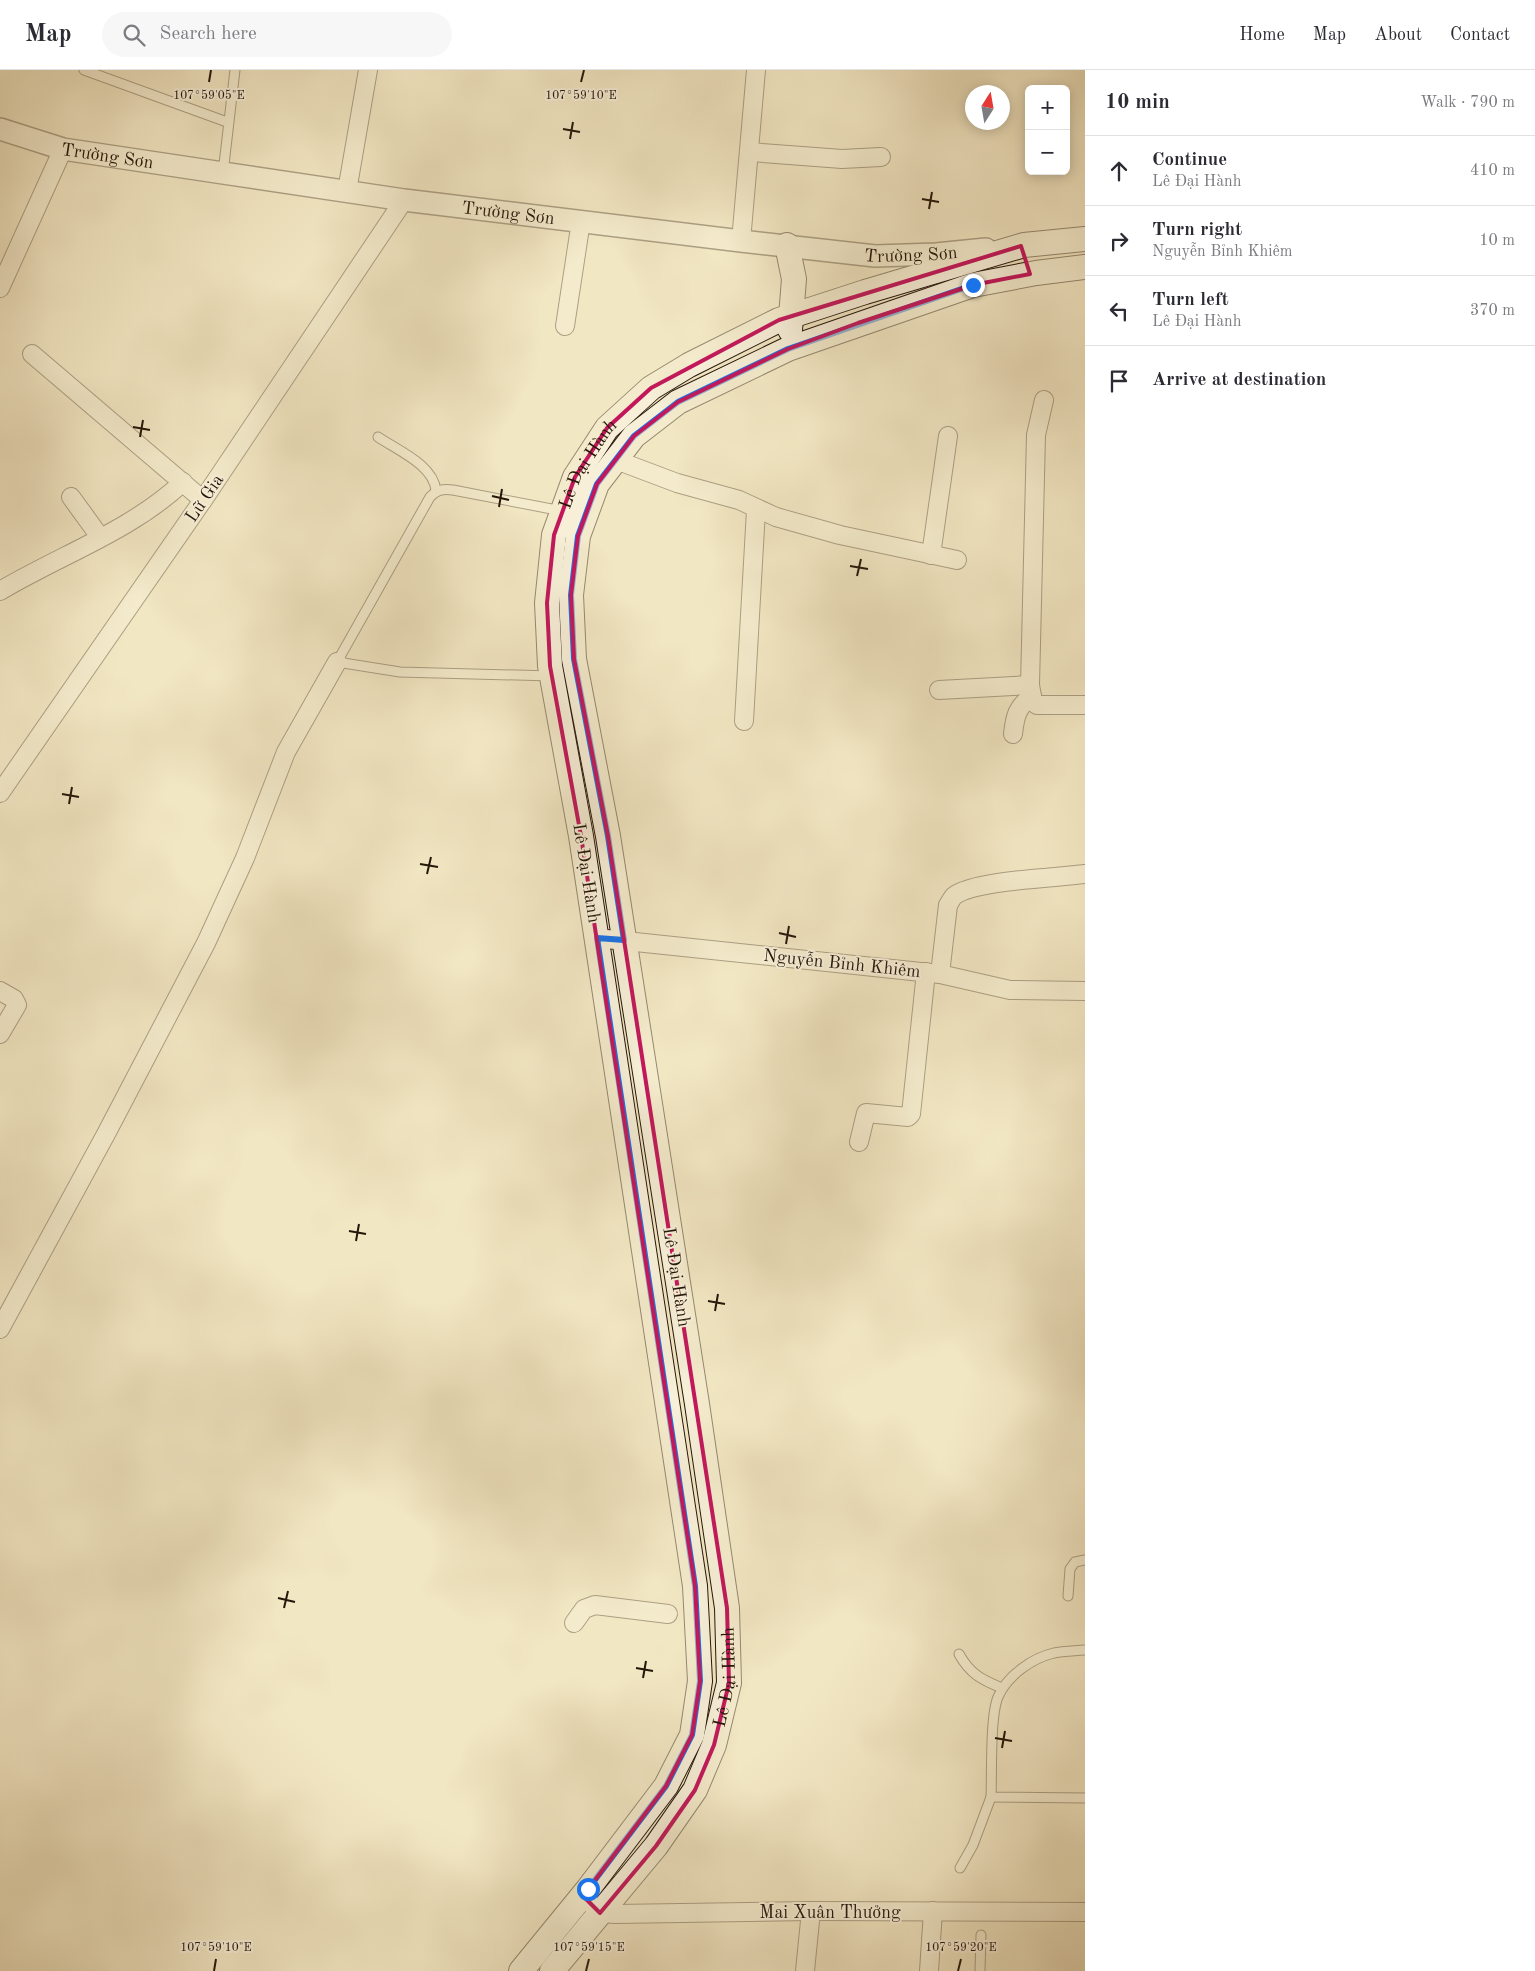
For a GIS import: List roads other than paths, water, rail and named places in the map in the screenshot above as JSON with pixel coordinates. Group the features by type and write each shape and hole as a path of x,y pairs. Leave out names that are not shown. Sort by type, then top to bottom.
{"main road":[{"name":"Lê Đại Hành","path":"521,1971 582,1896 666,1786 692,1735 700,1681 695,1586 581,836 552,676 547,603 554,535 575,477 608,428 650,388 689,365 778,320 790,316 954,264 1021,246 1085,239"},
{"path":"787,245 794,279 790,316 790,349"},
{"path":"1021,246 1030,274"},
{"name":"Lê Đại Hành","path":"552,1971 656,1846 695,1790 714,1745 729,1683 726,1608 608,836 574,659 571,595 578,536 597,484 634,436 678,402 790,349 973,285 1030,274 1085,267"}],"street":[{"path":"347,191 368,70"},
{"path":"741,241 756,70"},
{"name":"Trường Sơn","path":"0,129 63,149 222,174 404,200 741,241 875,256 936,254 1021,246"},
{"path":"0,288 63,149"},
{"path":"750,152 842,160 881,157"},
{"name":"Lữ Gia","path":"0,793 203,500 404,200"},
{"path":"564,326 581,222"},
{"path":"32,354 203,500"},
{"path":"1044,400 1036,434 1031,691 1037,704 1085,705"},
{"path":"931,556 948,436"},
{"path":"616,460 677,483 730,498 756,510 840,535 931,556 957,560"},
{"path":"1,589 154,507 183,482"},
{"path":"71,497 100,537"},
{"path":"744,721 756,510"},
{"path":"0,1329 106,1134 206,943 245,858 286,752 337,662"},
{"path":"939,690 1031,691"},
{"path":"1013,734 1014,716 1031,691"},
{"path":"859,1142 866,1113 908,1117 911,1114 933,973 948,905 954,896 973,888 1085,874"},
{"name":"Nguyễn Bỉnh Khiêm","path":"597,938 933,973 1010,990 1085,991"},
{"path":"0,991 14,999 17,1005 0,1034"},
{"path":"574,1623 584,1609 595,1605 668,1614"},
{"path":"582,1896 600,1913"},
{"path":"805,1971 811,1911"},
{"name":"Mai Xuân Thưởng","path":"600,1913 811,1911 1085,1912"},
{"path":"929,1971 933,1911"}],"lane":[{"path":"84,70 227,122"},
{"path":"222,174 235,70"},
{"path":"378,437 428,472 435,483 436,491"},
{"path":"552,676 400,672 337,662 430,497 436,491 442,489 453,490 563,511"},
{"path":"1068,1596 1070,1569 1074,1562 1085,1560"},
{"path":"960,1868 972,1845 991,1797 995,1707 1002,1688 1028,1664 1040,1657 1054,1653 1085,1650"},
{"path":"959,1654 971,1673 983,1681 1002,1688"},
{"path":"991,1797 1085,1798"},
{"path":"980,1971 981,1935"}]}
